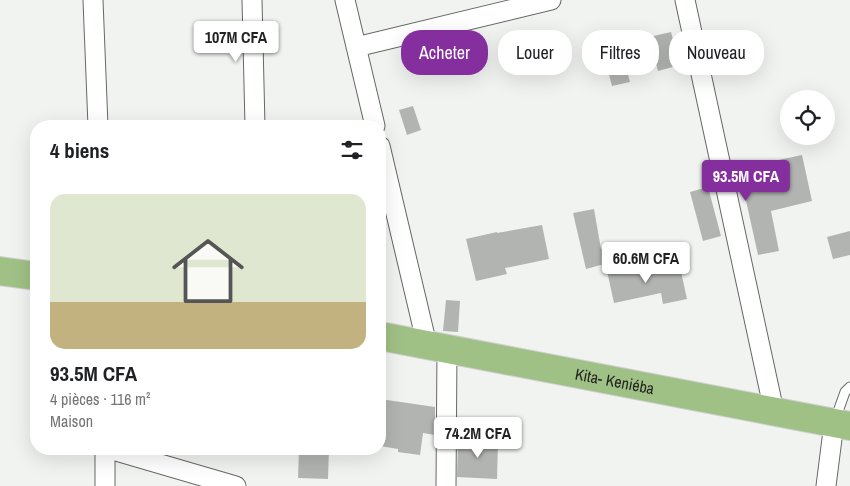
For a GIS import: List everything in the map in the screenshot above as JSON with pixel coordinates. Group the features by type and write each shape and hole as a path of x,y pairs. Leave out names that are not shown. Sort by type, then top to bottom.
{"main road":[{"path":"0,271 30,275"},
{"name":"Kita- Keniéba","path":"386,337 842,424"}],"street":[{"path":"93,0 98,120"},
{"path":"252,0 254,120"},
{"path":"345,0 374,120"},
{"path":"356,47 552,0"},
{"path":"685,0 774,411"},
{"path":"386,167 437,347 446,486"},
{"path":"826,486 842,424"},
{"path":"105,486 107,455"},
{"path":"128,455 236,486"}],"lane":[{"path":"842,424 845,392 850,387"}],"building":[{"path":"669,32 669,68 659,71 659,35"},
{"path":"609,75 628,75 630,82 612,86"},
{"path":"413,106 421,130 407,135 399,110"},
{"path":"802,155 812,201 771,211 779,251 758,255 741,178 771,172 769,162"},
{"path":"708,187 721,236 703,241 690,192"},
{"path":"594,209 601,249 603,249 608,263 586,269 573,213"},
{"path":"542,225 549,259 505,268 507,274 476,281 466,239"},
{"path":"850,231 850,255 833,259 827,237"},
{"path":"647,262 650,273 680,267 687,299 663,304 661,293 614,303 607,271"},
{"path":"446,300 460,301 458,332 443,331"},
{"path":"386,400 435,407 435,435 423,433 420,455 398,452 398,449 386,447"},
{"path":"458,439 498,441 497,479 457,477"},
{"path":"299,455 329,455 328,479 298,478"}]}
